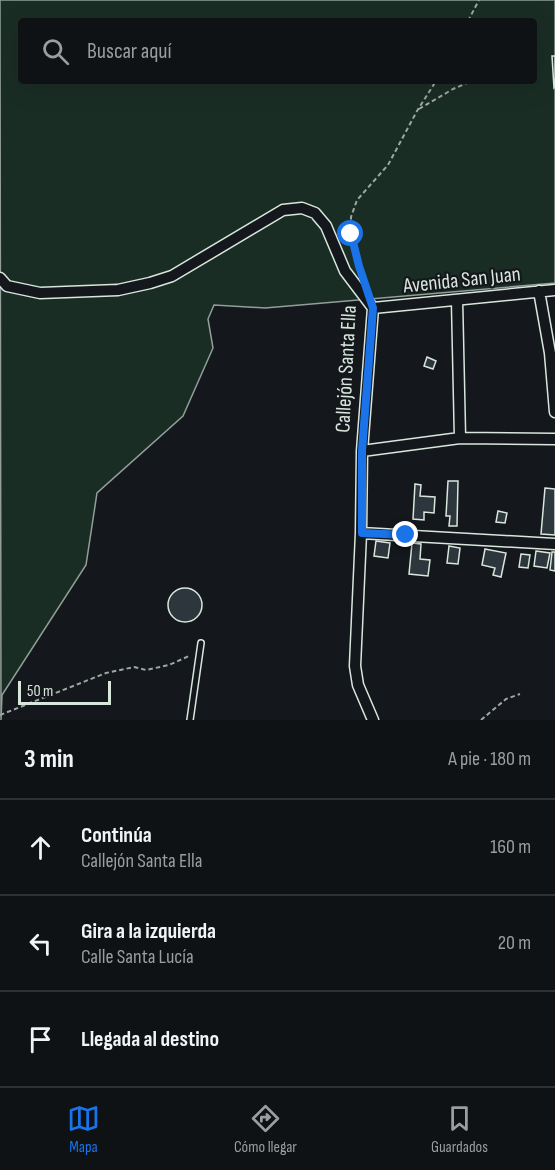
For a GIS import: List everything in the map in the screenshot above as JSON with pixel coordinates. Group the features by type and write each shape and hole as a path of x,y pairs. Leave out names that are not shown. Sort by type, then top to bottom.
{"street":[{"path":"0,278 7,286 40,293 118,290 150,284 172,276 283,210 302,208 315,213 326,226 345,271 373,308"},
{"name":"Avenida San Juan","path":"373,308 555,290"},
{"path":"539,291 550,353 555,412"},
{"path":"457,300 460,438"},
{"name":"Callejón Santa Ella","path":"373,308 362,451 362,533 355,666 358,685 373,720"},
{"path":"362,451 460,438 555,439"},
{"path":"362,533 555,544"}],"lane":[{"path":"190,720 201,643"}],"path":[{"path":"470,18 479,0"},
{"name":"Callejón Santa Ella","path":"363,278 353,247 351,217 361,195 388,165 434,84"},
{"path":"417,111 465,84"},
{"path":"0,715 106,673 134,667 146,670 169,665 200,652"},
{"path":"481,720 506,699 520,694"}],"green space":[{"path":"0,0 555,0 555,283 265,308 214,305 208,319 213,348 183,416 97,493 86,565 2,695 1,720"}],"building":[{"path":"552,56 555,56 554,88"},
{"path":"427,357 436,361 433,369 424,366"},
{"path":"448,481 458,481 457,526 449,526 450,516 446,516"},
{"path":"415,484 421,485 420,496 435,497 434,513 424,512 424,520 413,519"},
{"path":"545,488 555,489 555,535 541,534"},
{"path":"498,511 507,513 505,523 496,522"},
{"path":"376,541 390,543 388,558 374,556"},
{"path":"412,543 421,544 420,559 430,560 428,576 409,574"},
{"path":"449,546 460,548 458,564 447,563"},
{"path":"485,549 506,553 501,577 493,575 495,568 482,565"},
{"path":"536,551 550,553 547,568 534,566"},
{"path":"552,552 555,552 555,571 550,570"},
{"path":"521,554 530,555 528,568 519,567"},
{"path":"185,588 197,593 202,605 197,617 185,622 173,617 168,605 173,593"}],"route":[{"path":"351,234 373,308 362,451 362,533 406,535"}]}
